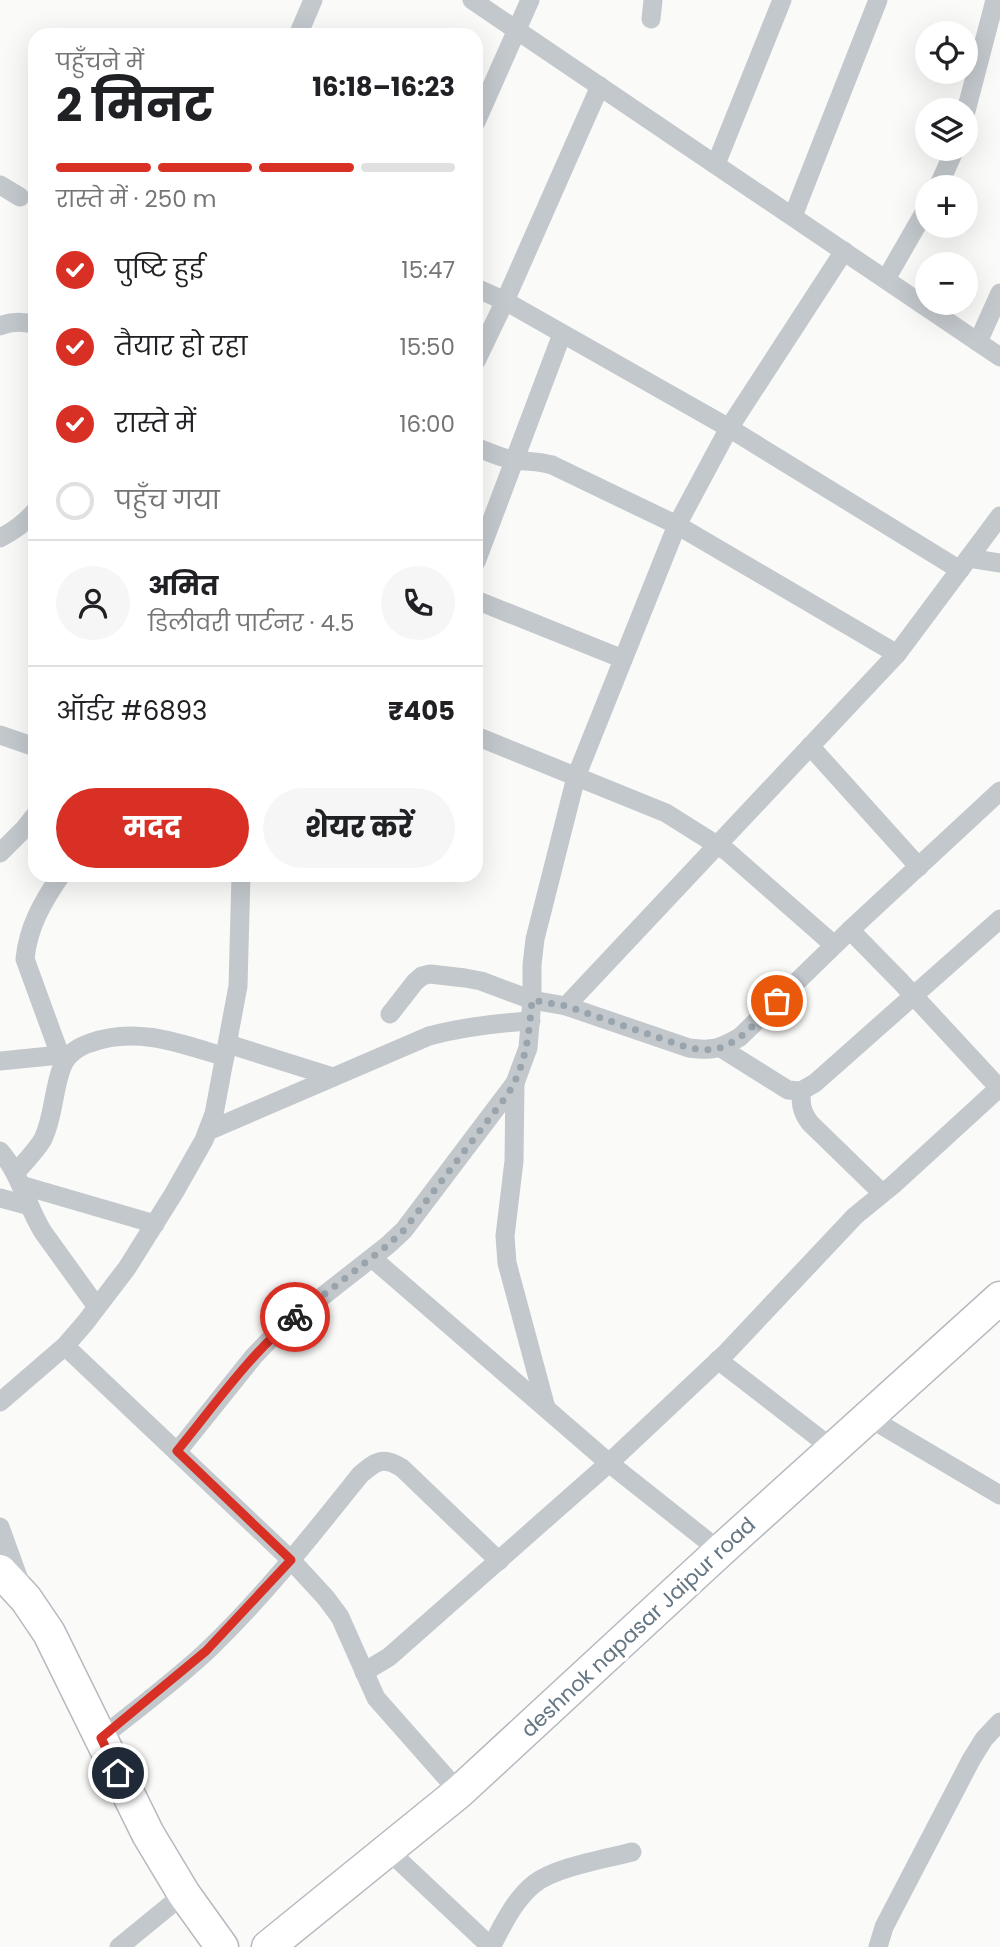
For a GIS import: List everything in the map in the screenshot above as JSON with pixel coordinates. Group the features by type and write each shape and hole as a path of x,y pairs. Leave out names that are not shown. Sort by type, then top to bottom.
{"main road":[{"name":"deshnok napasar Jaipur road","path":"268,1947 459,1792 1000,1298"},
{"path":"0,1571 26,1599 50,1633 148,1834 184,1894 222,1947"}],"street":[{"path":"301,28 313,0"},
{"path":"472,0 1000,357"},
{"path":"483,106 530,0"},
{"path":"716,164 782,0"},
{"path":"793,216 878,0"},
{"path":"969,98 995,0"},
{"path":"483,346 600,86"},
{"path":"0,185 20,197"},
{"path":"886,279 915,229"},
{"path":"177,1451 254,1356 277,1332 404,1230 515,1083 528,1048 535,939 576,776 677,525 729,428 844,251"},
{"path":"483,291 729,428 964,564 1000,563"},
{"path":"978,342 1000,293"},
{"path":"0,326 9,322 28,323"},
{"path":"483,544 562,334"},
{"path":"483,450 501,457 552,465 677,525 897,654"},
{"path":"566,1006 897,654 1000,516"},
{"path":"0,538 28,522"},
{"path":"483,603 623,659"},
{"path":"0,735 28,745"},
{"path":"483,739 666,813 717,844 742,863 834,945"},
{"path":"810,746 919,867"},
{"path":"390,1014 415,982 430,974 481,981 532,1000 566,1006 689,1048 721,1048 740,1037 849,930 1000,791"},
{"path":"0,853 28,824"},
{"path":"19,1178 44,1137 50,1121 65,1054 25,959 33,922 57,882"},
{"path":"0,1402 65,1346 127,1268 174,1194 208,1131 214,1114 238,986 241,882"},
{"path":"721,1048 788,1090 801,1091 815,1083 1000,919"},
{"path":"364,1672 388,1657 609,1463 718,1360 855,1216 1000,1088 849,930"},
{"path":"208,1131 429,1036 487,1024 531,1021"},
{"path":"0,1061 65,1054 104,1038 132,1035 226,1050 333,1077"},
{"path":"515,1083 514,1161 505,1236 506,1263 546,1409"},
{"path":"801,1091 801,1107 810,1123 882,1193"},
{"path":"0,1151 19,1178 43,1232 97,1307"},
{"path":"19,1178 155,1224"},
{"path":"0,1198 30,1206"},
{"path":"372,1258 609,1463 720,1551"},
{"path":"65,1346 291,1560 326,1598 340,1617 376,1698 459,1792"},
{"path":"718,1360 833,1449"},
{"path":"867,1418 1000,1495"},
{"path":"101,1738 206,1651 291,1560 360,1475 380,1461 391,1461 402,1468 499,1561"},
{"path":"0,1527 26,1599"},
{"path":"878,1947 884,1927 971,1760 984,1739 1000,1722"},
{"path":"388,1850 491,1947 517,1902 535,1883 561,1870 632,1852"},
{"path":"119,1947 184,1894"}],"way so far":[{"path":"295,1317 404,1230 505,1098 515,1083 528,1048 532,1000 566,1006 689,1048 706,1050 721,1048 740,1037 777,1001"}],"route":[{"path":"118,1773 101,1738 206,1651 291,1560 177,1451 254,1356 295,1317"}]}
